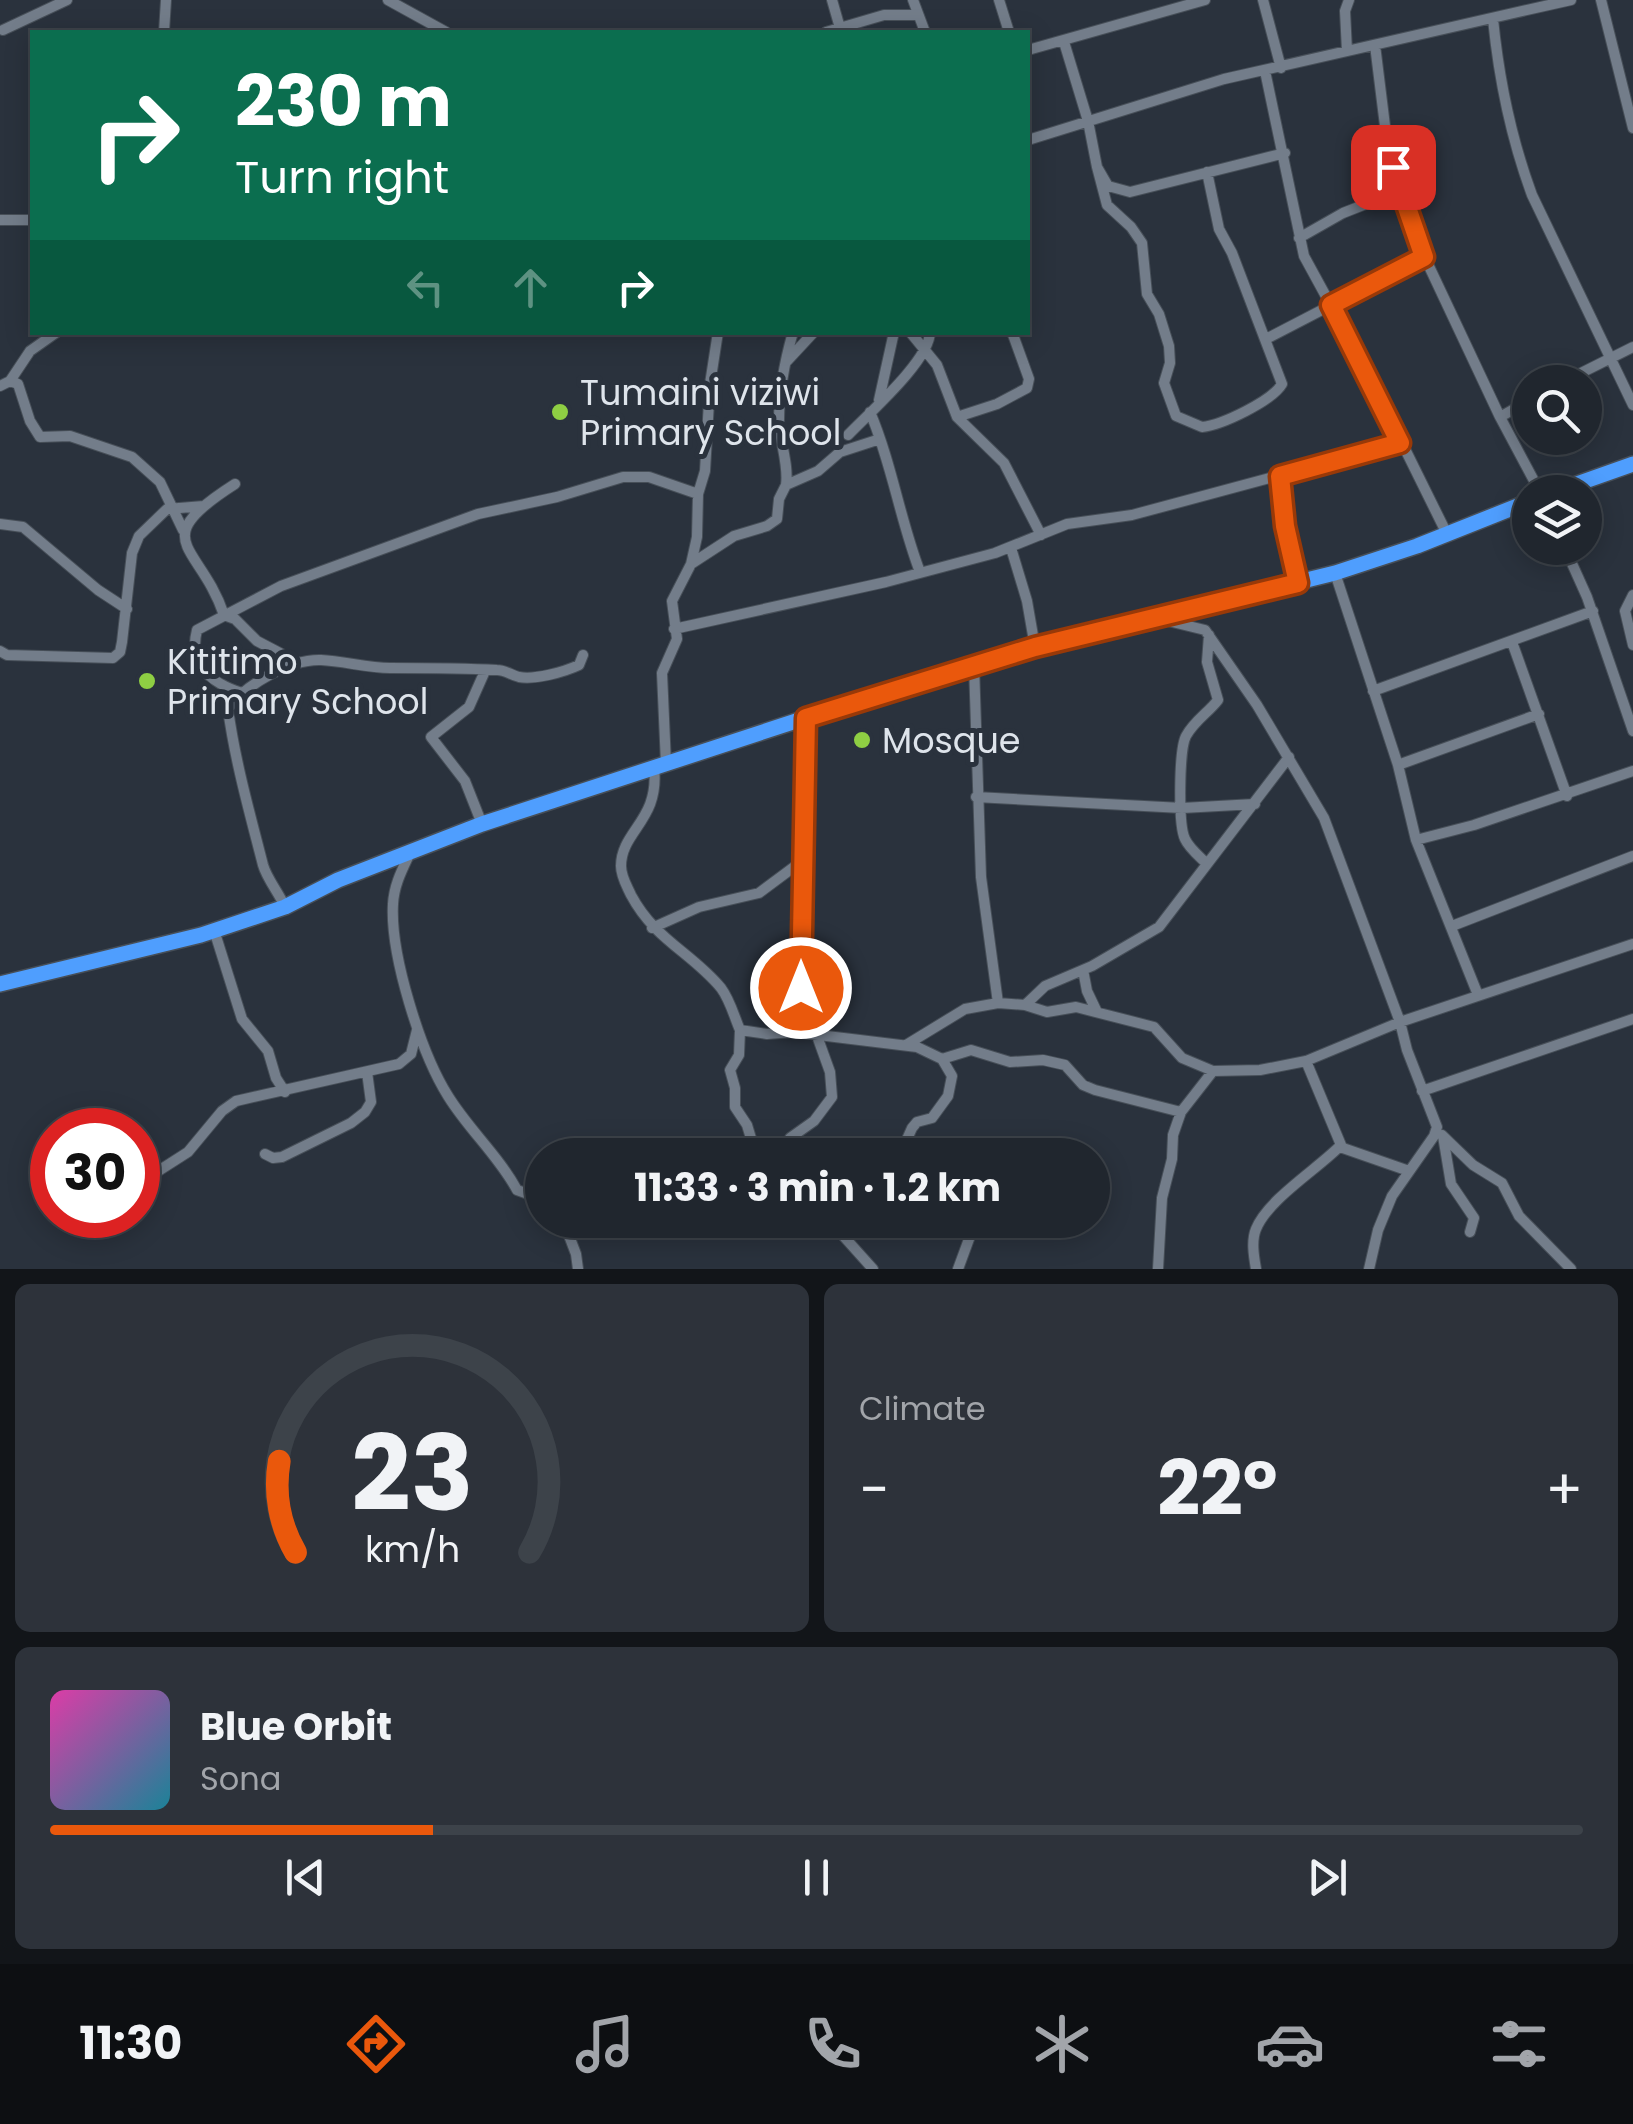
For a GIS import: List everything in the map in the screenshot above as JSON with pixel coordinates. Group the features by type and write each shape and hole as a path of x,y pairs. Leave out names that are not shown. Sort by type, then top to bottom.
{"highway":[{"path":"1602,475 1633,464"},
{"path":"0,984 214,930 285,907 338,880 482,824 806,718 1035,647 1335,573 1512,509"}],"street":[{"path":"3,30 67,0"},
{"path":"164,30 166,0"},
{"path":"388,0 442,30"},
{"path":"832,0 840,28"},
{"path":"912,0 924,30"},
{"path":"999,0 1008,30"},
{"path":"1030,50 1205,0"},
{"path":"1263,0 1280,68"},
{"path":"1347,52 1344,11 1348,0"},
{"path":"1030,139 1196,87 1571,0"},
{"path":"1601,0 1628,93 1633,128"},
{"path":"833,30 898,13 917,14"},
{"path":"1492,19 1498,74 1532,195 1633,405"},
{"path":"1064,42 1088,121 1104,201 1142,243 1147,294 1159,314 1169,346 1170,363 1164,383 1176,416 1190,424 1210,426 1275,394 1282,378 1219,229 1207,172"},
{"path":"1374,45 1399,191 1424,257 1531,475"},
{"path":"1265,71 1285,152 1299,238 1311,270 1446,534"},
{"path":"1097,167 1108,186 1130,192 1285,152"},
{"path":"1299,238 1343,213 1399,191"},
{"path":"0,220 30,220"},
{"path":"1266,339 1424,257"},
{"path":"5,383 30,351 53,335"},
{"path":"719,335 710,384 705,472 698,494 697,537 690,564 672,601 677,639 664,665 661,684 660,766 654,798 627,846 621,865 626,884 652,928 724,991 740,1030 738,1054 730,1070 735,1107 751,1138"},
{"path":"690,564 734,536 768,526 777,519 787,474 779,420 792,335"},
{"path":"787,361 811,335"},
{"path":"878,402 893,335"},
{"path":"913,335 941,372 957,417 1004,463 1041,535"},
{"path":"848,435 926,349 929,335"},
{"path":"957,417 997,404 1027,388 1029,379 1013,335"},
{"path":"1598,365 1633,347"},
{"path":"5,383 18,384 30,421 40,437 70,436 132,457 160,482 184,530 186,545 218,594 224,615 235,620 257,642 298,663"},
{"path":"1500,417 1512,410"},
{"path":"870,412 920,572"},
{"path":"786,486 818,471 840,452 880,439"},
{"path":"674,630 806,602 1011,548 1067,524 1119,518 1400,443"},
{"path":"1280,476 1285,526 1298,583"},
{"path":"285,907 264,869 237,765 228,708 195,654 195,636 203,625 333,565 478,514 557,497 623,477 649,477 698,494"},
{"path":"184,530 204,506 235,484"},
{"path":"0,651 7,655 113,658 120,652 135,544 162,513 174,507 204,506"},
{"path":"0,524 23,527 127,610"},
{"path":"1011,548 1035,647"},
{"path":"1572,565 1627,691 1633,731"},
{"path":"1335,573 1398,765 1416,840 1478,994"},
{"path":"1633,595 1624,611 1633,644"},
{"path":"1373,692 1592,612"},
{"path":"1154,618 1201,627 1210,635 1324,818 1439,1131 1452,1184 1474,1218 1470,1232"},
{"path":"1206,863 1186,841 1182,830 1182,745 1195,722 1218,700 1206,662 1210,635"},
{"path":"1512,642 1567,796"},
{"path":"228,708 242,693 298,663 324,660 380,668 444,666 502,670 520,677 573,668 582,662 582,655"},
{"path":"974,665 981,877 998,1003"},
{"path":"482,824 465,781 431,737 469,707 484,670"},
{"path":"213,682 242,693"},
{"path":"1398,765 1538,714"},
{"path":"794,1032 801,988 806,718"},
{"path":"1024,1005 1045,986 1150,934 1289,758"},
{"path":"1416,840 1567,796 1633,772"},
{"path":"976,797 1182,808 1255,804"},
{"path":"410,852 396,885 393,920 396,948 418,1024 449,1097 505,1168 517,1190 525,1193"},
{"path":"1452,926 1633,856"},
{"path":"652,928 698,907 759,893 802,861"},
{"path":"214,930 242,1018 268,1051 284,1092"},
{"path":"906,1045 965,1009 998,1003 1047,1012 1076,1007 1154,1027 1182,1058 1213,1071 1260,1070 1306,1061 1478,994 1633,944"},
{"path":"1083,970 1087,992 1098,1012"},
{"path":"1422,1091 1633,1018"},
{"path":"160,1170 188,1152 222,1112 236,1102 406,1060 415,1044 418,1024"},
{"path":"740,1030 906,1045 942,1058 952,1076 948,1096 932,1118 916,1123 908,1138"},
{"path":"790,1138 814,1121 832,1097 830,1072 817,1036"},
{"path":"942,1058 971,1050 1010,1062 1043,1060 1065,1066 1083,1085 1095,1090 1180,1112"},
{"path":"1306,1061 1340,1137 1340,1148"},
{"path":"1158,1269 1162,1198 1180,1112 1213,1071"},
{"path":"264,1154 282,1157 360,1118 372,1102 367,1072"},
{"path":"1384,1269 1370,1267 1384,1214 1439,1131"},
{"path":"1439,1131 1473,1166 1502,1183 1519,1216 1570,1269"},
{"path":"1340,1148 1409,1171"},
{"path":"1256,1269 1254,1237 1261,1220 1298,1182 1340,1148"},
{"path":"570,1238 578,1269"},
{"path":"845,1238 873,1269"},
{"path":"958,1269 969,1238"}],"place":[{"name":"Tumaini viziwi Primary School","path":"560,412"},
{"name":"Kititimo Primary School","path":"147,681"},
{"name":"Mosque","path":"862,740"}],"route":[{"path":"801,988 806,718 1035,647 1298,583 1285,526 1280,476 1400,443 1331,305 1424,257 1393,167"}]}
